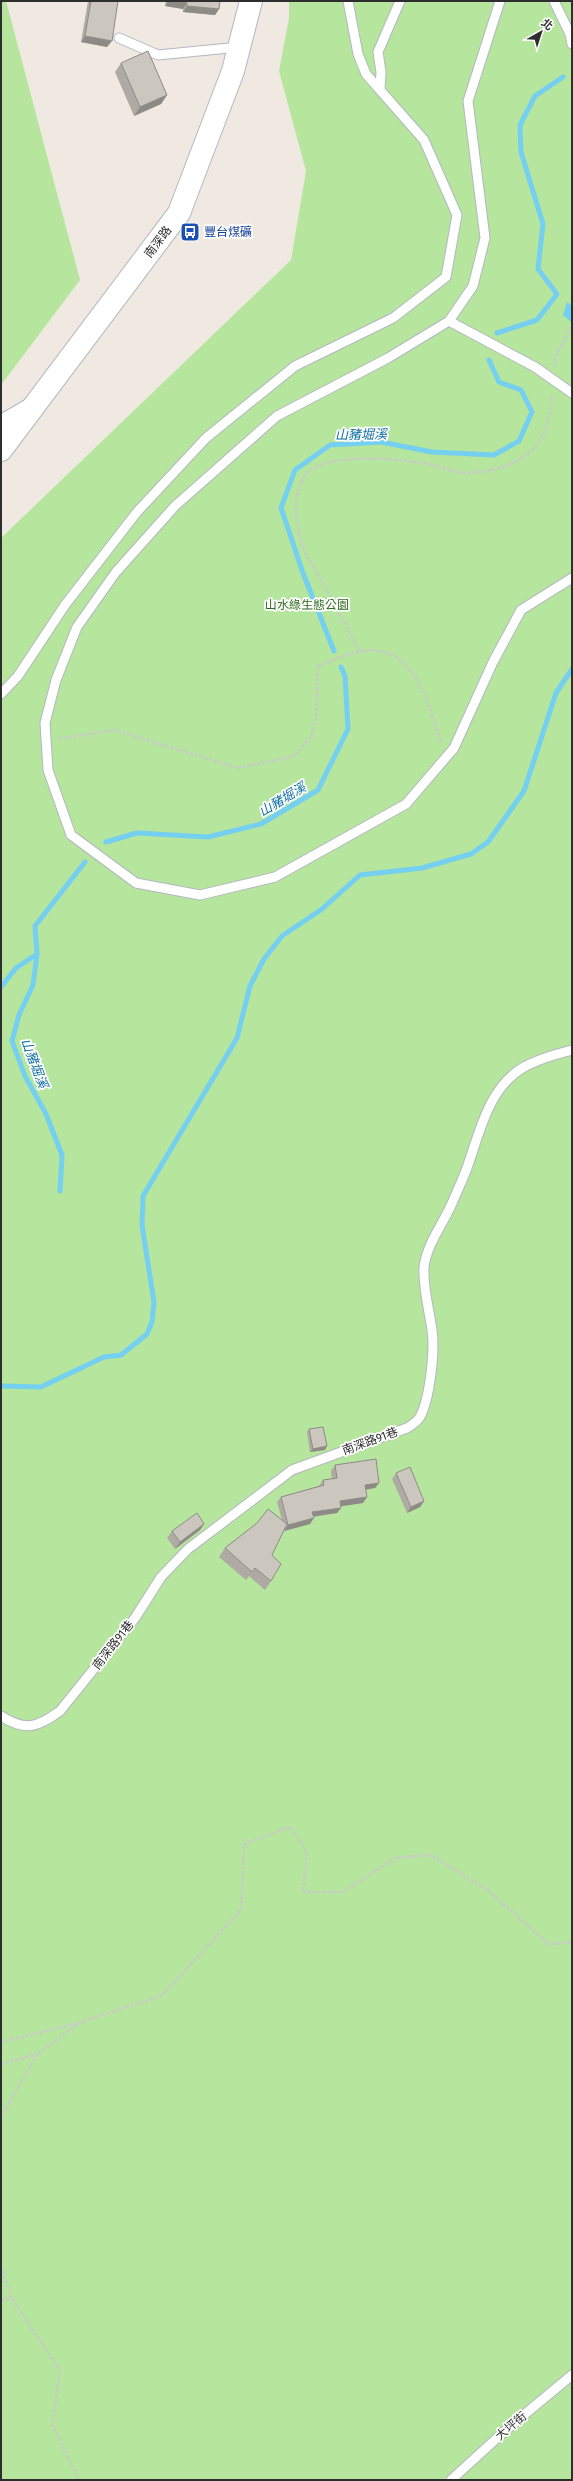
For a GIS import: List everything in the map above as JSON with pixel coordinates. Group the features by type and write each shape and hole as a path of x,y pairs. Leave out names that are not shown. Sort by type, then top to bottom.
{"main road":[{"name":"南深路","path":"1,450 179,213 234,71 251,1"}],"street":[{"path":"1,424 36,404"}],"lane":[{"path":"1,694 18,676 65,605 137,512 206,438 295,366 393,318 446,277 457,216 424,140 366,74 358,54 348,1"},
{"path":"380,90 381,72 378,52 400,1"},
{"path":"500,1 468,101 485,238 473,286 449,321 388,358 277,416 175,506 116,572 77,627 56,680 46,723 48,770 71,835 136,883 200,895 275,877 406,804 454,748 493,662 521,610 572,578"},
{"path":"554,1 570,34 572,44"},
{"path":"119,38 158,56 240,47"},
{"path":"449,321 535,367 572,392"},
{"name":"南深路91巷","path":"1,1716 13,1724 30,1727 45,1722 60,1711 135,1618 173,1563 188,1549 281,1477 308,1463 407,1428 420,1418 425,1406 432,1353 432,1332 425,1287 424,1267 429,1248 452,1204 468,1165 479,1126 495,1097 510,1078 523,1067 572,1050"},
{"name":"大坪街","path":"451,2480 507,2429 572,2375"}],"path":[{"path":"359,651 303,546 296,521 297,492 306,474 320,464 353,459 432,465 464,473 503,467 530,454 543,436 552,406 551,379 557,353 572,326"},
{"path":"46,741 114,730 238,768 288,758 294,756 312,736 316,716 318,666 359,651 382,650 401,659 415,675 425,694 446,758"},
{"path":"1,2042 82,2022 160,1996 241,1910 244,1844 290,1827 307,1852 303,1892 343,1892 395,1858 431,1855 489,1891 548,1944 572,1942"},
{"path":"1,2064 37,2054 82,2022"},
{"path":"1,2123 2,2116 37,2054"},
{"path":"1,2266 12,2296 60,2371 52,2424 79,2480"},
{"path":"1,2300 12,2296"}],"green space":[{"path":"1,1 6,1 80,280 1,385"},
{"name":"山水綠生態公園","path":"289,1 572,1 572,2480 1,2480 1,538 291,260 306,171 279,71 289,18"}],"water":[{"path":"567,302 572,306 572,323 563,315"}],"building":[{"path":"91,1 118,1 112,41 85,36"},
{"path":"176,1 220,1 219,9 187,6 187,3"},
{"path":"148,51 167,95 140,107 121,63"},
{"path":"323,1427 327,1446 313,1449 309,1429"},
{"path":"376,1459 379,1483 365,1485 367,1497 340,1501 341,1508 312,1512 314,1518 288,1525 281,1497 324,1485 323,1480 337,1478 335,1465"},
{"path":"410,1467 424,1501 411,1507 396,1473"},
{"path":"268,1509 287,1524 272,1555 281,1564 271,1581 255,1568 252,1572 225,1548 257,1523"},
{"path":"197,1513 204,1524 180,1542 172,1531"}],"waterway":[{"name":"山豬堀溪","path":"497,333 537,320 557,294 538,269 543,224 521,152 520,125 535,96 563,77"},
{"name":"山豬堀溪","path":"334,651 303,573 281,508 295,470 330,445 381,442 432,452 494,455 519,441 532,412 521,390 499,382 489,360"},
{"name":"山豬堀溪","path":"106,842 137,833 208,837 261,824 318,790 348,729 345,676 341,667"},
{"path":"1,1386 41,1387 104,1357 121,1355 147,1334 152,1322 154,1302 142,1225 143,1196 237,1038 250,986 264,959 282,936 322,909 360,875 422,868 471,854 488,842 524,791 556,693 572,669"},
{"name":"山豬堀溪","path":"60,1191 62,1155 46,1114 25,1076 12,1041 19,1015 33,985 37,954 35,926 85,862"},
{"path":"1,987 16,968 37,954"}],"place":[{"name":"豐台煤礦","path":"190,232"}]}
